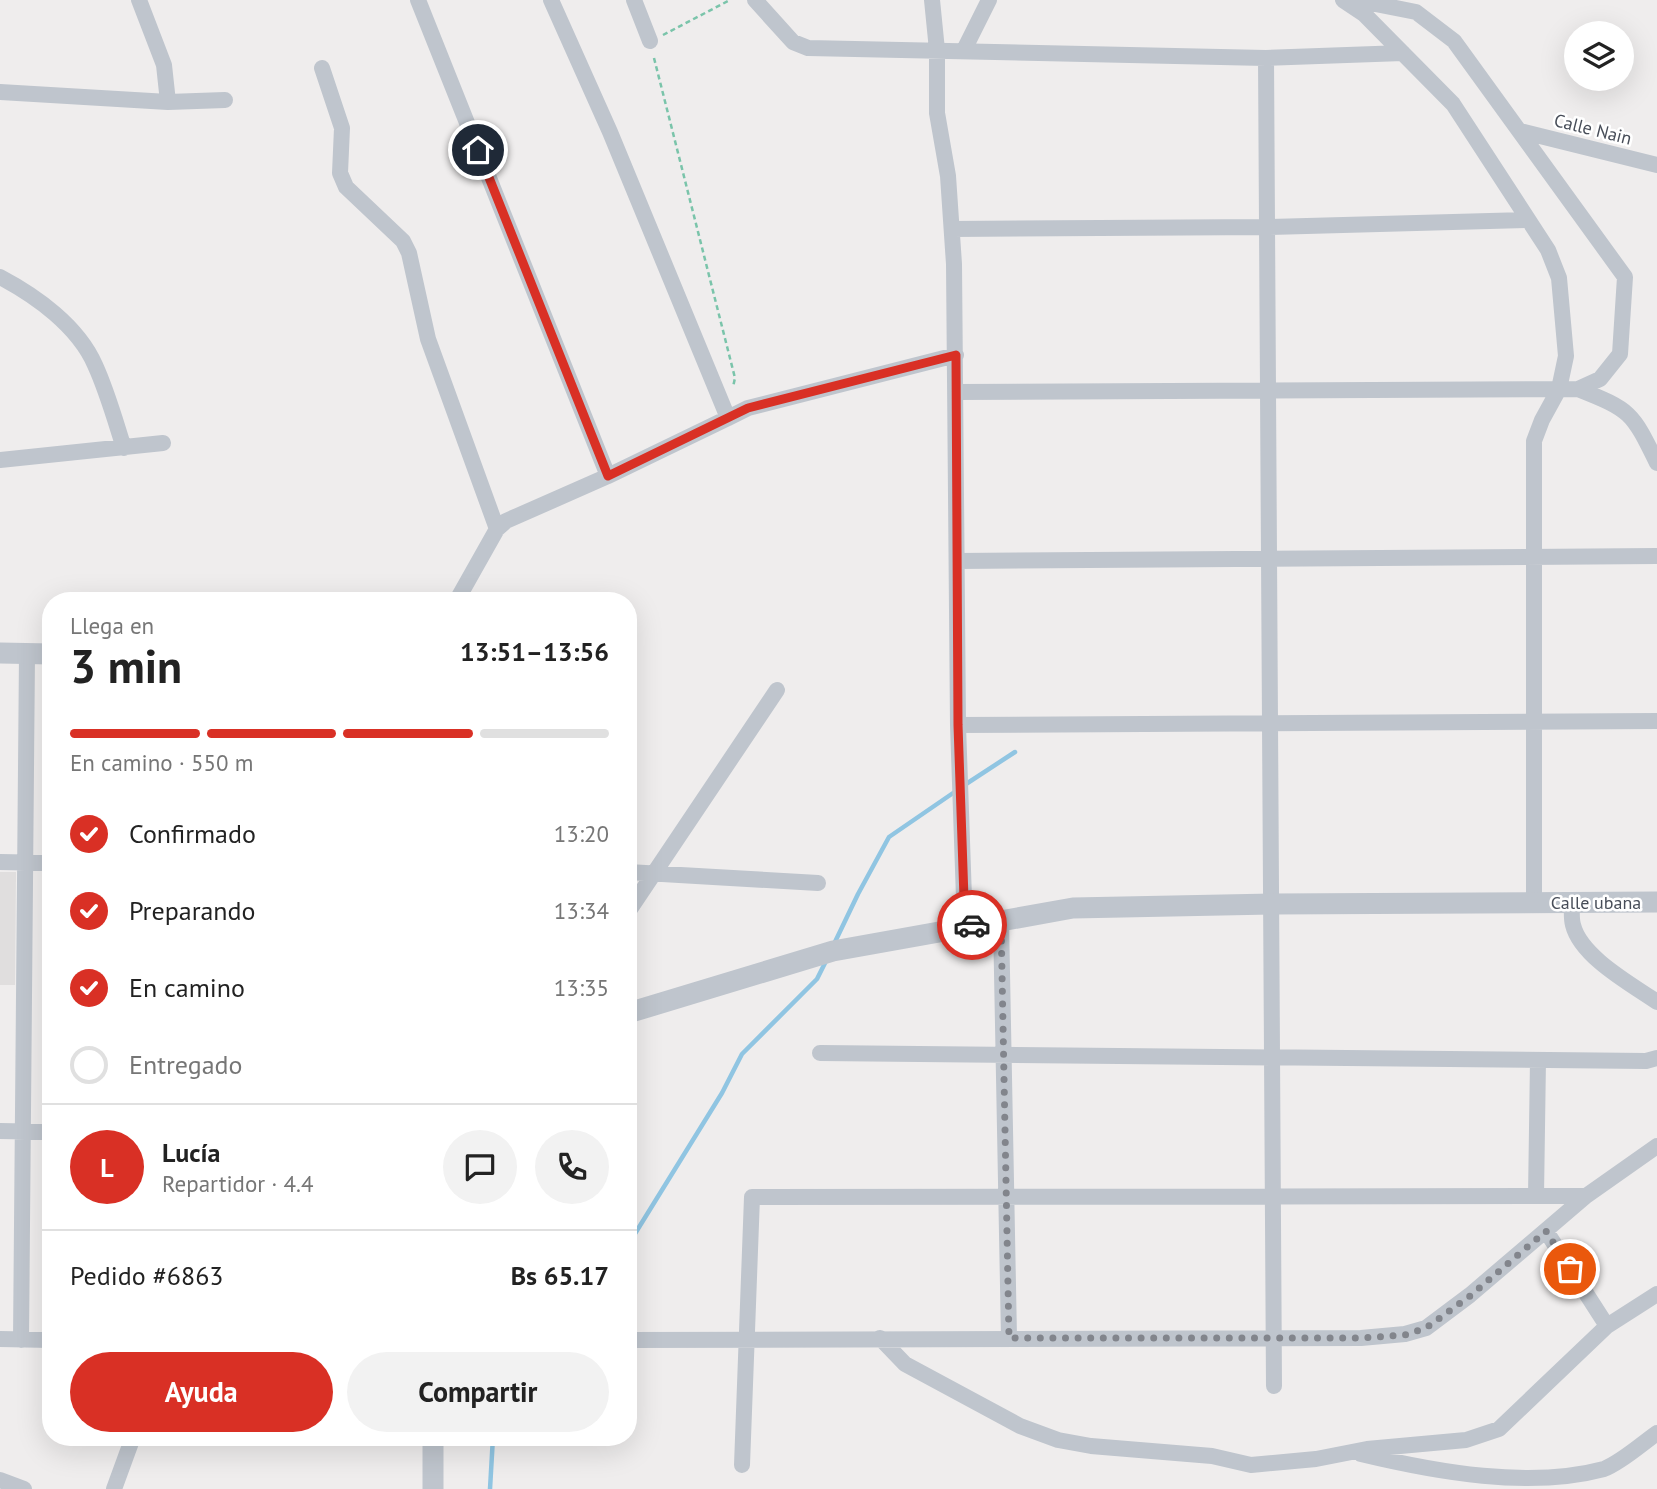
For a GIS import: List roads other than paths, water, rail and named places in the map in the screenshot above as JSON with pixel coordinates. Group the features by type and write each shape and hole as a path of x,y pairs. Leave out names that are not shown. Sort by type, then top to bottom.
{"street":[{"path":"139,0 164,65 168,102"},
{"path":"418,0 608,476"},
{"path":"551,0 615,145 728,418"},
{"path":"634,0 650,41"},
{"path":"755,0 793,42 808,48 1266,58 1403,53"},
{"path":"932,0 937,50 937,113 948,176 956,355 958,725 965,927"},
{"path":"964,50 989,0"},
{"path":"1343,0 1364,14 1453,104 1548,250 1559,278 1566,356 1559,389 1534,441 1534,902"},
{"path":"1355,0 1416,12 1454,41 1625,277 1620,354 1600,379 1578,389"},
{"path":"1266,58 1274,1386"},
{"path":"322,68 342,128 340,173 346,187 403,240 409,253 428,339 497,529"},
{"path":"0,92 168,102 225,100"},
{"name":"Calle Nain","path":"1520,131 1657,165"},
{"path":"951,229 1267,227 1528,219"},
{"path":"0,277 23,289 66,324 94,362 124,448"},
{"path":"462,592 497,529 506,521 608,476 748,408 956,355"},
{"path":"956,392 1578,389 1617,404 1630,415 1657,463"},
{"path":"0,460 163,443"},
{"path":"957,561 1657,556"},
{"path":"0,653 42,654"},
{"path":"21,1340 27,654"},
{"path":"637,898 777,690"},
{"path":"958,725 1657,721"},
{"path":"0,862 42,863"},
{"path":"637,872 818,883"},
{"path":"1572,902 1573,925 1581,940 1606,968 1657,1002"},
{"name":"Calle ubana","path":"637,1010 833,951 1073,908 1657,902"},
{"path":"1001,920 1009,1338"},
{"path":"820,1053 1646,1061 1657,1058"},
{"path":"1536,1196 1538,1060"},
{"path":"0,1131 42,1132"},
{"path":"637,1340 1361,1338 1405,1335 1426,1328 1470,1296 1586,1196 1657,1146"},
{"path":"742,1465 752,1198 1586,1196"},
{"path":"1546,1231 1607,1326"},
{"path":"880,1338 905,1364 1020,1426 1058,1440 1091,1447 1212,1456 1251,1465 1466,1440 1499,1429 1607,1326 1657,1294"},
{"path":"0,1339 42,1340"},
{"path":"1352,1452 1426,1470 1525,1486 1574,1480 1606,1469 1657,1433"},
{"path":"114,1489 130,1446"},
{"path":"433,1446 433,1489"},
{"path":"0,1480 24,1489"}],"waterway":[{"path":"963,786 1015,752"},
{"path":"834,944 889,837 956,791"},
{"path":"637,1230 722,1093 742,1054 817,979 826,961"},
{"path":"490,1489 492,1446"}]}
